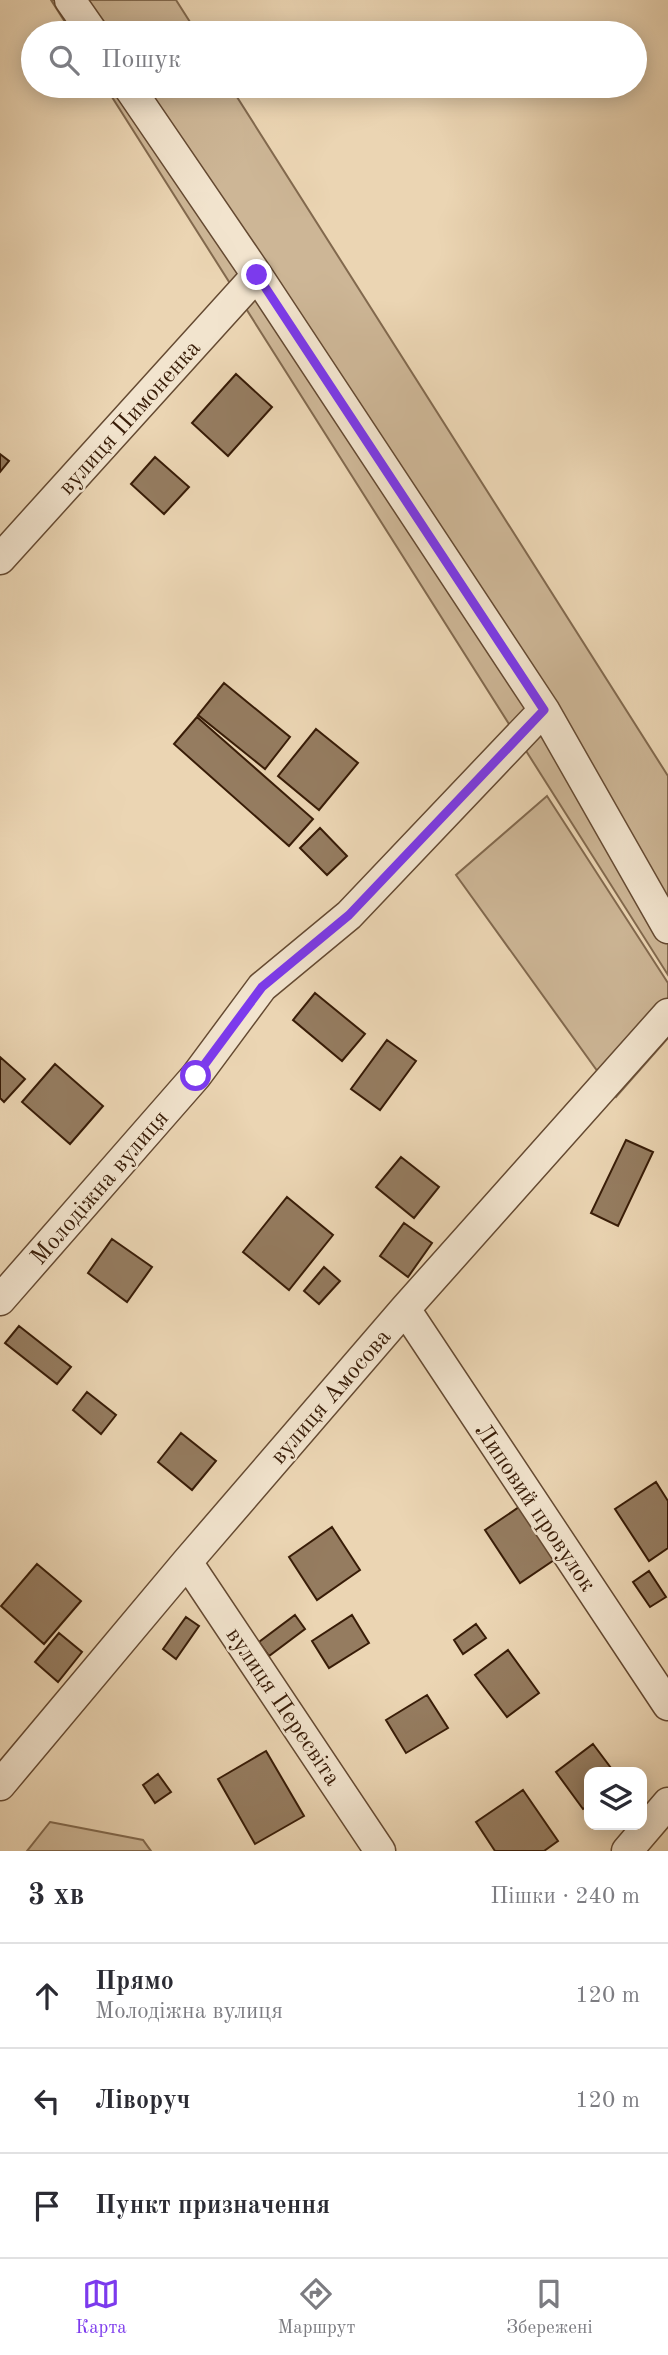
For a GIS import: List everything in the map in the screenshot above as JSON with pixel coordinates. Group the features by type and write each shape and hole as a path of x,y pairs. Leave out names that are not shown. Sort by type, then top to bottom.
{"street":[{"path":"70,0 85,21"},
{"path":"136,98 257,275 544,710 668,928"},
{"name":"вулиця Пимоненка","path":"0,559 257,275"},
{"name":"Молодіжна вулиця","path":"0,1300 196,1076 262,987 349,915 544,710"},
{"name":"вулиця Амосова","path":"0,1784 405,1309 668,1014"},
{"name":"Липовий провулок","path":"405,1309 668,1705"},
{"name":"вулиця Пересвіта","path":"187,1562 380,1851"},
{"path":"627,1851 668,1803"}],"shaded area":[{"path":"51,0 176,0 189,21 64,21"},
{"path":"113,98 238,98 668,776 668,975"},
{"path":"547,796 668,983 668,1038 616,1097 456,875"},
{"path":"50,1822 143,1840 151,1851 27,1851"}],"building":[{"path":"236,374 272,407 228,456 192,423"},
{"path":"0,454 9,461 0,472"},
{"path":"155,457 189,487 164,514 131,484"},
{"path":"224,683 290,737 265,769 198,715"},
{"path":"197,717 313,819 289,846 174,744"},
{"path":"316,729 358,763 319,810 278,776"},
{"path":"320,828 347,856 327,875 300,848"},
{"path":"315,993 365,1034 342,1061 293,1020"},
{"path":"387,1040 416,1061 380,1110 351,1089"},
{"path":"0,1057 25,1079 4,1102 0,1098"},
{"path":"55,1064 103,1106 70,1144 22,1102"},
{"path":"626,1140 653,1152 618,1226 591,1213"},
{"path":"401,1157 439,1187 414,1218 376,1187"},
{"path":"287,1197 333,1235 289,1290 243,1252"},
{"path":"404,1223 432,1243 408,1277 380,1256"},
{"path":"112,1239 152,1267 127,1302 88,1273"},
{"path":"324,1267 340,1281 319,1304 304,1291"},
{"path":"19,1326 71,1367 57,1384 5,1343"},
{"path":"87,1392 116,1415 101,1434 73,1410"},
{"path":"181,1433 216,1461 192,1490 158,1462"},
{"path":"656,1482 668,1501 668,1548 649,1561 615,1509"},
{"path":"522,1505 557,1558 520,1583 485,1530"},
{"path":"332,1527 360,1570 317,1600 289,1557"},
{"path":"37,1564 81,1601 44,1644 1,1606"},
{"path":"649,1571 666,1597 650,1607 633,1582"},
{"path":"295,1615 305,1629 269,1656 259,1642"},
{"path":"352,1615 369,1643 329,1668 312,1641"},
{"path":"186,1617 199,1626 176,1659 163,1649"},
{"path":"476,1624 486,1638 463,1654 454,1640"},
{"path":"59,1633 82,1652 58,1682 35,1662"},
{"path":"508,1650 539,1693 507,1717 475,1675"},
{"path":"427,1695 448,1728 406,1753 386,1720"},
{"path":"593,1744 610,1767 584,1767 583,1809 556,1772"},
{"path":"266,1751 304,1816 255,1844 218,1779"},
{"path":"158,1774 171,1792 155,1803 143,1785"},
{"path":"523,1790 558,1841 544,1851 495,1851 476,1822"}],"route":[{"path":"196,1076 262,987 349,915 544,710 257,275"}]}
